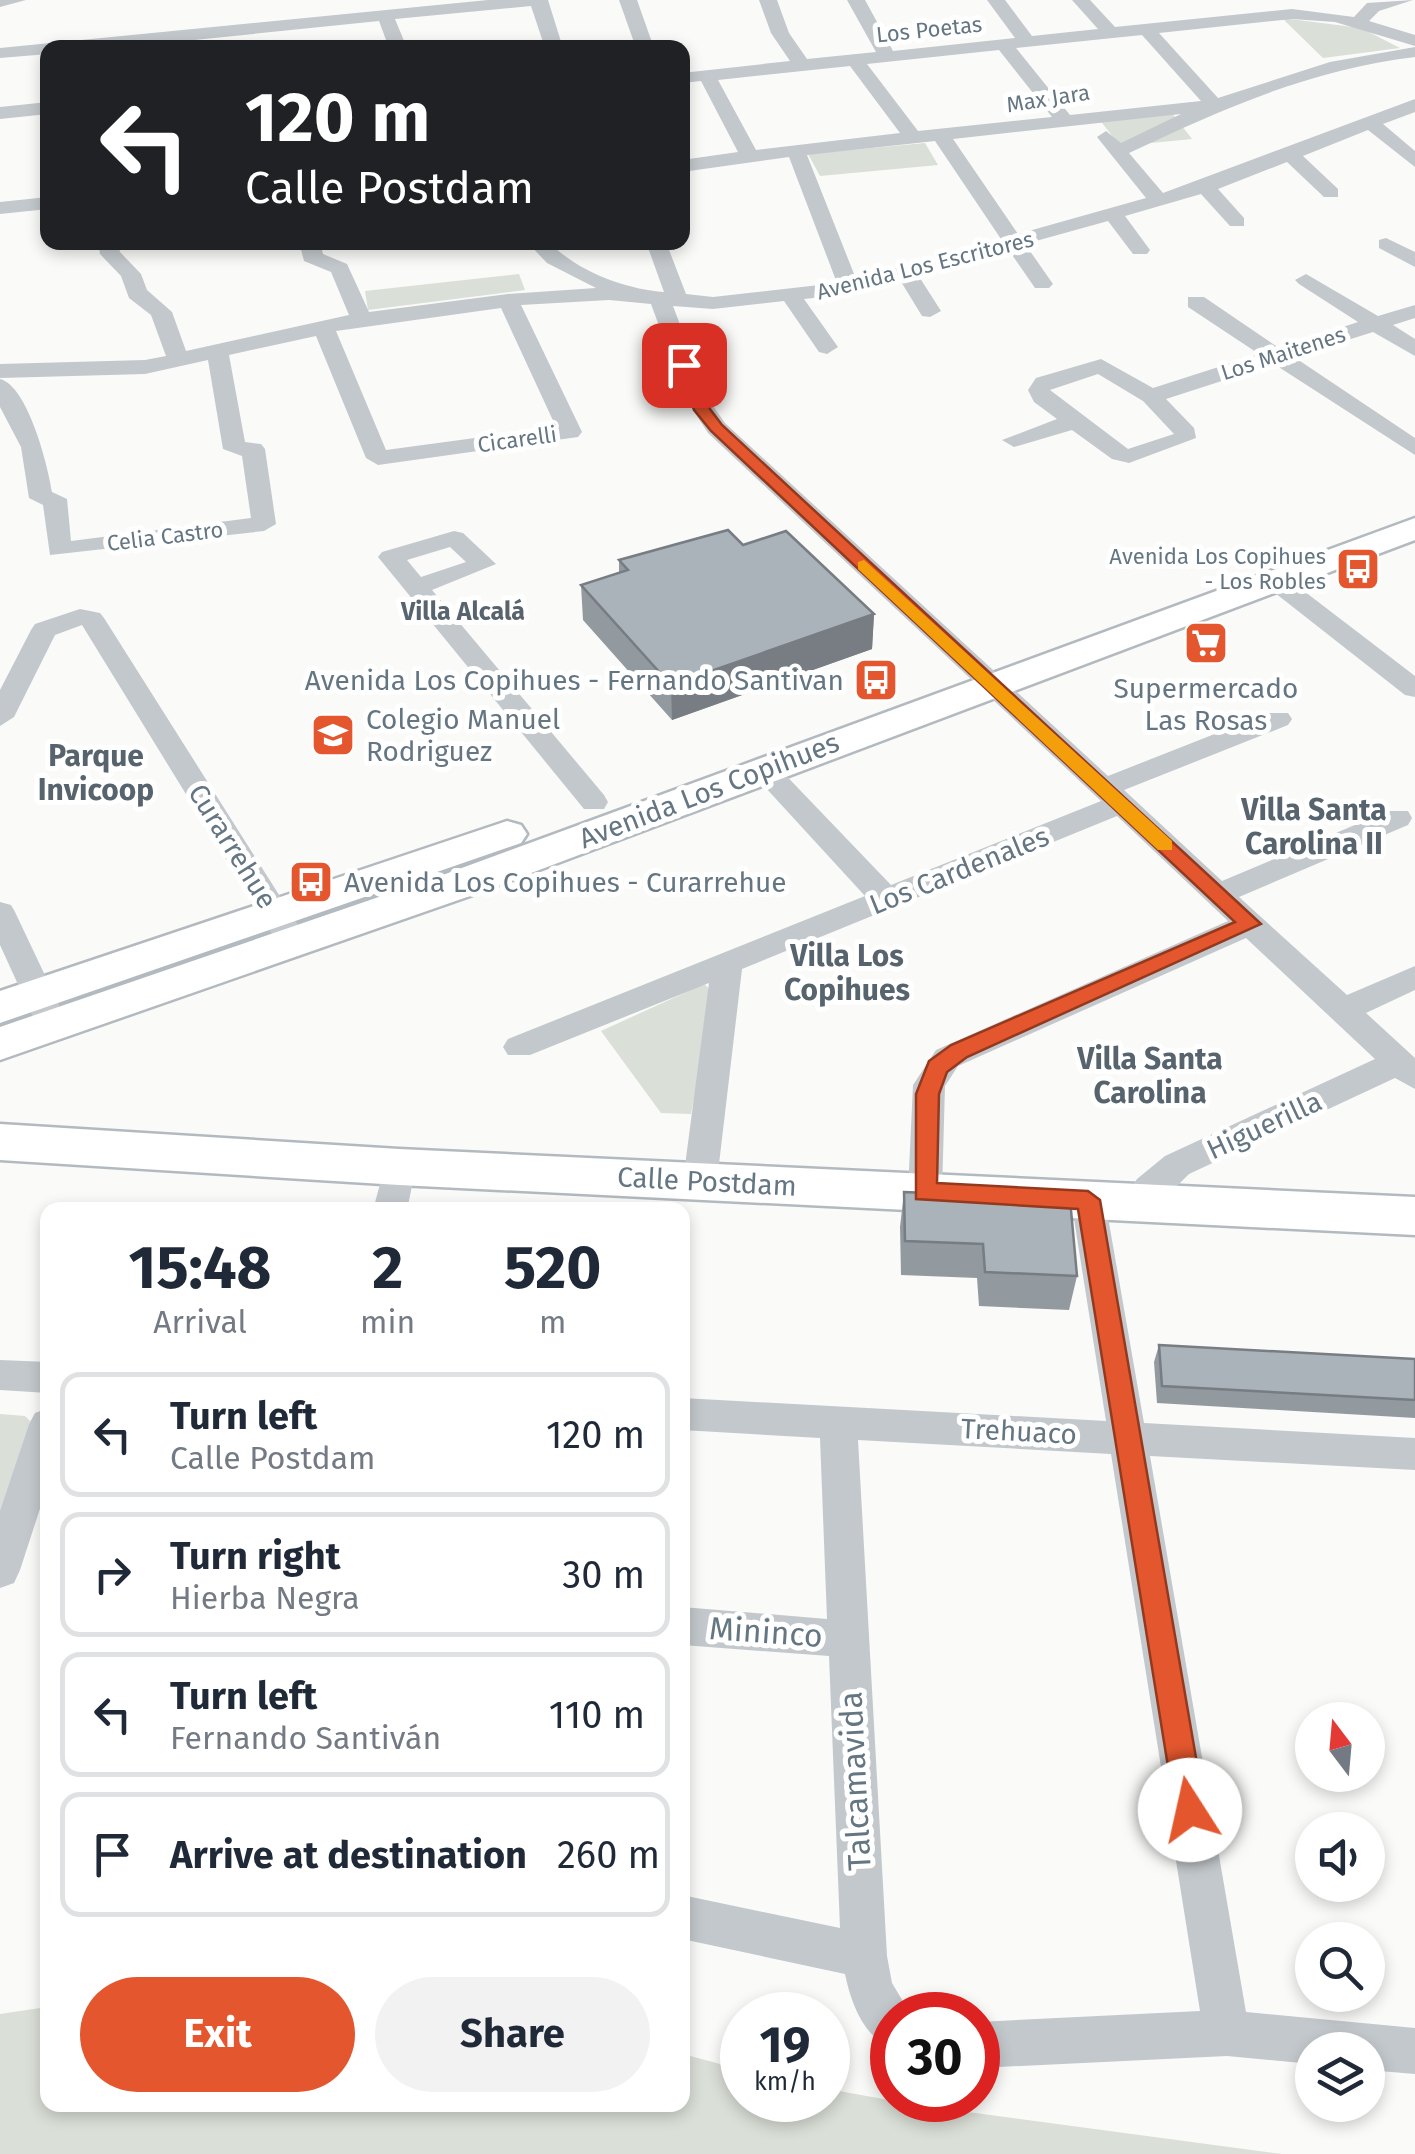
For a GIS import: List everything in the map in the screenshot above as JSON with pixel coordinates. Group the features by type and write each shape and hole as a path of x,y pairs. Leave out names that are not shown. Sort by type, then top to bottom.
{"main road":[{"name":"Avenida Los Copihues","path":"0,1044 46,1010 764,769 981,675 1414,523"},
{"name":"Avenida Los Copihues","path":"285,929 594,802 1274,580 1414,523"},
{"name":"Avenida Los Copihues","path":"0,1007 46,1010"},
{"name":"Calle Postdam","path":"0,1142 395,1188 700,1181 1415,1216"}],"street":[{"path":"0,2 18,0"},
{"path":"220,8 228,39 385,15 538,0 551,40"},
{"path":"628,0 642,40"},
{"path":"768,0 780,33 802,65"},
{"path":"856,0 887,56"},
{"path":"996,0 1027,42"},
{"path":"1082,0 1110,33"},
{"path":"1222,0 1240,18"},
{"path":"1316,0 1337,18"},
{"path":"1358,23 1376,5 1404,0"},
{"name":"Los Poetas","path":"690,77 1292,14 1337,18 1415,41"},
{"path":"385,15 395,40"},
{"path":"1116,152 1215,105 1146,29"},
{"path":"1003,44 1067,124"},
{"path":"0,53 40,49"},
{"name":"Max Jara","path":"690,165 912,136 1067,124 1215,105 1360,57 1415,52"},
{"path":"855,60 912,136"},
{"path":"707,75 749,156"},
{"name":"Avenida Los Escritores","path":"0,372 125,369 178,361 361,319 518,299 626,295 713,303 849,288 1205,188 1415,106"},
{"path":"0,114 40,109"},
{"path":"1091,118 1158,201"},
{"path":"1370,122 1415,161"},
{"path":"940,134 1042,284"},
{"path":"796,151 849,288"},
{"path":"1292,157 1331,193"},
{"path":"1205,188 1236,222"},
{"path":"0,208 40,204"},
{"path":"1113,214 1140,250"},
{"path":"1415,235 1386,244 1415,262"},
{"path":"109,250 131,274 137,293 162,312 178,361"},
{"path":"311,250 312,257 340,268 361,319"},
{"path":"544,250 554,260 626,295"},
{"path":"658,250 697,399 716,428 1407,1070"},
{"path":"518,299 554,280 554,260"},
{"path":"907,274 930,311"},
{"path":"1306,280 1415,349"},
{"path":"792,296 827,347"},
{"name":"Cicarelli","path":"322,327 378,458 570,432 518,299"},
{"path":"1196,302 1415,448"},
{"name":"Los Maitenes","path":"1151,396 1415,311"},
{"name":"Celia Castro","path":"0,386 33,447 40,498 55,499 59,550 264,524 253,449 235,449 217,351"},
{"path":"1101,366 1151,396 1186,433 1184,438 1129,456 1042,397 1039,390 1044,383 1101,366"},
{"path":"1014,440 1075,421"},
{"path":"1274,580 1415,689"},
{"path":"418,587 594,802"},
{"name":"Curarrehue","path":"0,717 44,630 80,617 91,618 285,929"},
{"name":"Los Cardenales","path":"520,1047 886,900 1278,719"},
{"path":"764,769 886,900"},
{"path":"1218,894 1398,818"},
{"path":"0,912 46,1010"},
{"path":"925,1192 928,1085 947,1058 1250,924"},
{"path":"700,1181 727,963"},
{"path":"1343,1010 1415,978"},
{"name":"Higuerilla","path":"1139,1202 1178,1166 1407,1070"},
{"path":"1088,1200 1228,2033"},
{"path":"0,1376 40,1378"},
{"name":"Trehuaco","path":"690,1414 1415,1454"},
{"name":"Talcamavida","path":"838,1422 864,1956 871,1992"},
{"path":"0,1570 40,1448"},
{"name":"Mininco","path":"690,1627 848,1638"},
{"path":"690,1919 864,1956"},
{"path":"1000,2044 1228,2033 1415,2051"}],"shaded area":[{"path":"1282,18 1361,28 1400,48 1323,58"},
{"path":"1168,108 1192,139 1120,146 1096,115"},
{"path":"925,143 938,165 820,176 808,154"},
{"path":"519,274 525,290 368,310 365,291"},
{"path":"704,984 714,993 691,1114 661,1113 601,1031"},
{"path":"0,1414 25,1416 30,1421 0,1514"},
{"path":"40,2008 40,2112 690,2112 690,2056 720,2064 720,2122 850,2122 850,2093 870,2097 870,2122 1000,2122 1000,2116 1282,2154 0,2154 0,2014"}],"building":[{"path":"728,530 743,545 786,531 874,614 671,685 581,585 628,570 619,560"},
{"path":"904,1192 1070,1199 1077,1276 985,1272 983,1244 905,1241"},
{"path":"1159,1345 1415,1359 1415,1400 1162,1386"}],"slow traffic":[{"path":"864,566 1165,845"}],"place":[{"name":"Avenida Los Copihues - Los Robles","path":"1358,569"},
{"name":"Supermercado Las Rosas","path":"1206,643"},
{"name":"Avenida Los Copihues - Fernando Santivan","path":"876,680"},
{"name":"Colegio Manuel Rodriguez","path":"333,735"},
{"name":"Avenida Los Copihues - Curarrehue","path":"311,882"}],"district":[{"name":"Villa Alcalá","path":"463,611"},
{"name":"Parque Invicoop","path":"96,773"},
{"name":"Villa Santa Carolina II","path":"1314,827"},
{"name":"Villa Los Copihues","path":"847,973"},
{"name":"Villa Santa Carolina","path":"1150,1076"}],"route":[{"path":"684,365 702,410 716,428 1250,924 959,1051 937,1067 928,1085 925,1192 1088,1200 1190,1810"}]}
